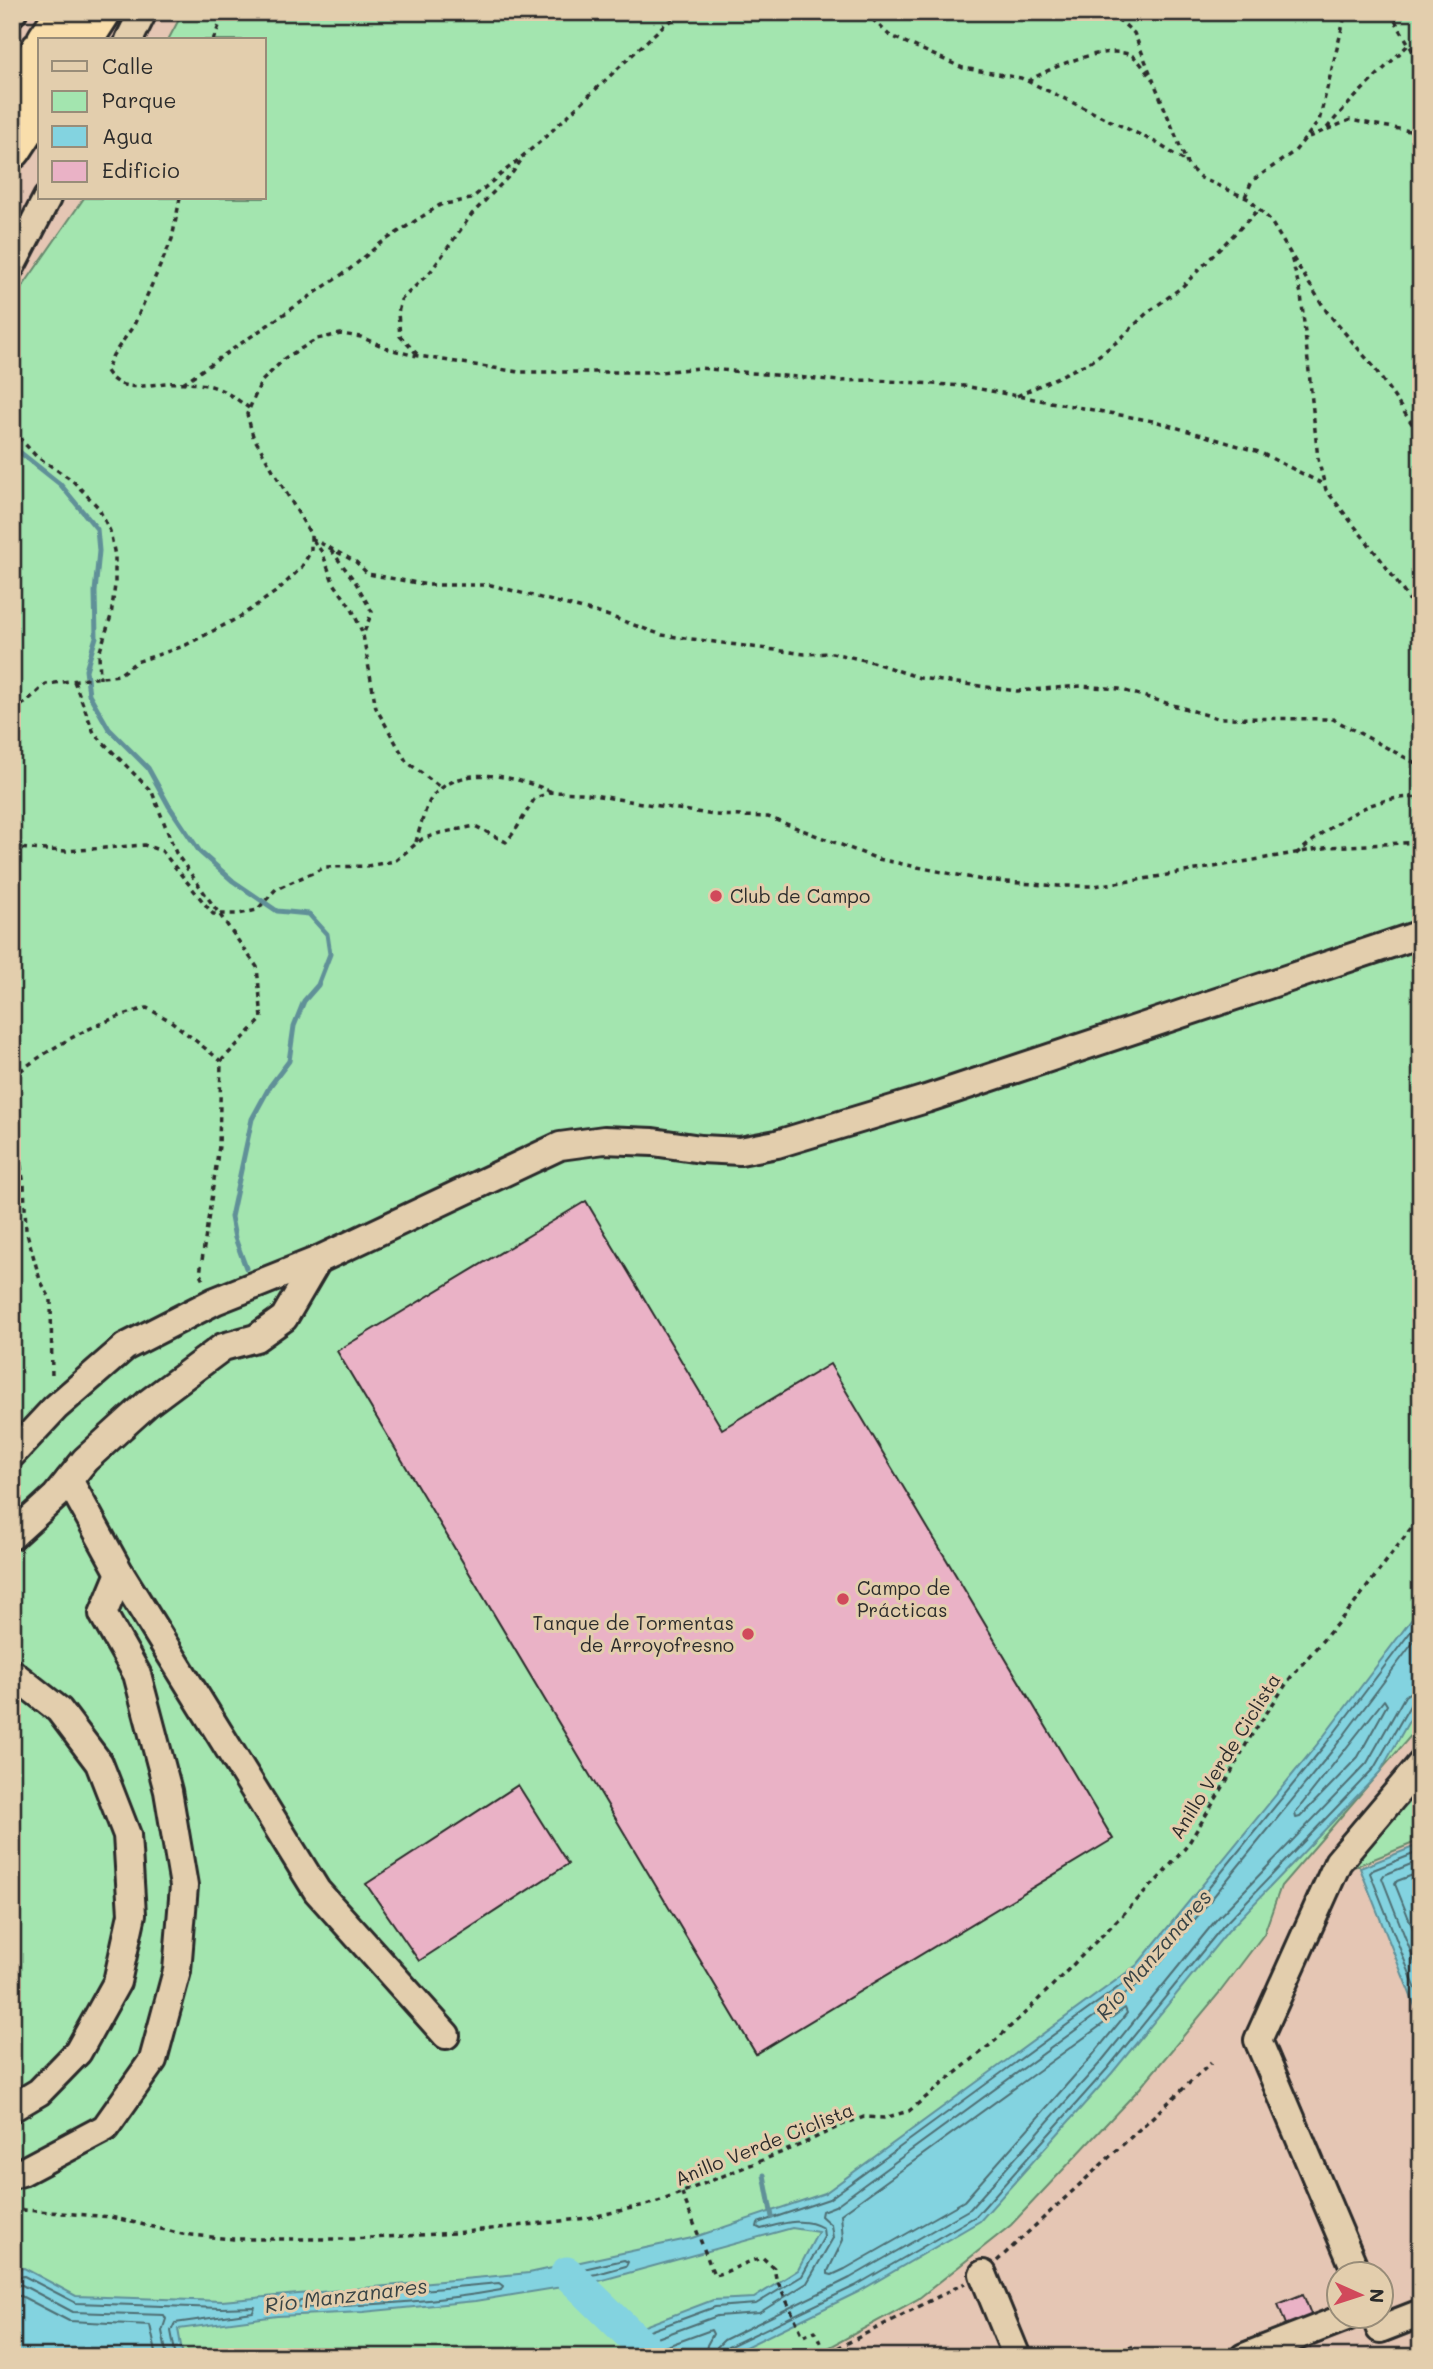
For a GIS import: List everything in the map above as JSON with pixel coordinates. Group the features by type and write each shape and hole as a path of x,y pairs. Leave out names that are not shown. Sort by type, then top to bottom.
{"highway":[{"path":"48,38 66,12"},
{"path":"84,38 101,12"},
{"path":"12,94 38,54"},
{"path":"12,149 38,109"}],"lane":[{"path":"130,38 143,12"},
{"path":"12,265 46,200"},
{"path":"12,1454 52,1412 125,1347 215,1301 318,1260 560,1146 604,1140 740,1151 777,1144 926,1099 1421,934"},
{"path":"12,1536 56,1496 94,1452 148,1403 223,1347 256,1338 284,1318 318,1260"},
{"path":"69,1480 120,1573 317,1891 446,2035"},
{"path":"12,2175 104,2128 153,2060 177,1971 184,1886 168,1791 137,1674 103,1614 120,1573"},
{"path":"12,1673 59,1710 99,1763 127,1835 132,1914 117,1982 78,2052 39,2092 12,2108"},
{"path":"1351,2260 1258,2040 1338,1862 1421,1764"},
{"path":"983,2274 1017,2357"},
{"path":"1394,2324 1421,2313"},
{"path":"1244,2357 1324,2326"}],"path":[{"path":"214,38 225,12"},
{"path":"183,383 350,270 380,243 440,205 471,199 541,142 665,24 688,12"},
{"path":"865,12 889,35 963,68 1021,78 1156,142 1186,162 1201,178 1245,197 1270,220 1326,312 1373,366 1421,438"},
{"path":"1110,12 1135,33 1186,162"},
{"path":"1245,197 1252,181 1295,152 1319,121 1346,12"},
{"path":"1390,12 1421,65"},
{"path":"1325,130 1349,101 1366,88 1408,45"},
{"path":"1028,81 1048,69 1112,50 1133,56 1156,84"},
{"path":"1306,139 1349,120 1421,133"},
{"path":"419,356 400,336 398,313 401,300 430,271 472,214 513,172 525,154"},
{"path":"180,200 172,239 134,325 113,355 106,371 111,380 137,388 183,383 211,386 232,395 249,408"},
{"path":"1016,396 1090,362 1118,341 1146,313 1182,287 1259,209"},
{"path":"1290,254 1301,294 1318,459 1326,490 1382,561 1412,604 1421,622"},
{"path":"12,709 25,703 46,684 119,675 136,662 184,646 238,618 277,591 301,568 311,551 312,535 253,436 247,414 261,382 285,358 317,339 341,334 361,337 389,349 419,356 519,372 662,372 699,368 839,381 874,380 964,386 1158,422 1259,452 1325,485"},
{"path":"12,430 36,456 72,480 98,507 110,531 115,556 115,585 111,615 99,654 100,679"},
{"path":"311,538 356,562 368,574 428,585 491,585 606,615 662,635 805,654 832,653 869,661 920,678 1017,691 1081,686 1119,689 1217,718 1273,721 1332,719 1421,766"},
{"path":"311,538 322,552 333,582 352,609 363,635 376,708 406,761 442,789"},
{"path":"330,548 356,583 372,612 363,635"},
{"path":"1412,604 1421,607"},
{"path":"74,681 94,733 152,792 176,853 257,967 262,1019 221,1062 219,1146 200,1274 215,1301"},
{"path":"416,844 432,797 453,780 483,775 525,780 552,792"},
{"path":"12,848 66,852 144,845 162,851 213,914 239,914 257,910 276,889 326,867 367,866 395,861 422,839 440,833 475,826 506,842 535,798 552,792 581,793 714,815 768,817 877,859 982,880 1058,886 1093,886 1330,847 1421,842"},
{"path":"1294,855 1343,817 1377,801 1421,797"},
{"path":"12,1077 38,1057 78,1033 115,1017 147,1008 171,1021 221,1062"},
{"path":"12,1127 24,1184 26,1230 40,1280 51,1300 52,1412"},
{"name":"Anillo Verde Ciclista","path":"12,2213 25,2210 111,2217 182,2234 233,2239 352,2239 455,2233 588,2218 658,2202 864,2117 884,2118 909,2111 1004,2033 1159,1878 1187,1846 1249,1739 1292,1676 1355,1603 1421,1515"},
{"path":"820,2357 983,2274 1211,2063"},
{"path":"682,2193 713,2275 763,2259 774,2268 803,2336 815,2331 826,2354"}],"green space":[{"name":"Club de Campo","path":"183,12 1421,12 1421,1724 1281,1886 1264,1934 1220,1992 1140,2088 1011,2225 918,2299 812,2357 12,2357 12,302 83,200 266,200 266,38 169,38"},
{"path":"1421,1779 1421,1840 1354,1867 1353,1863"}],"water":[{"path":"1421,1607 1421,1700 1380,1772 1228,1931 1112,2073 980,2221 858,2292 725,2357 617,2357 639,2328 713,2300 754,2298 798,2270 818,2232 792,2228 599,2281 475,2301 363,2312 277,2316 178,2329 183,2357 12,2357 12,2270 24,2268 76,2296 222,2301 529,2273 692,2238 825,2193 1137,1965 1320,1741"},
{"path":"1421,1844 1421,2018 1420,2019 1360,1868"}],"building":[{"name":"Tanque de Tormentas de Arroyofresno","path":"586,1201 722,1429 830,1364 1113,1839 756,2054 337,1351"},
{"path":"518,1785 568,1864 419,1961 366,1884"},
{"path":"1303,2294 1314,2322 1289,2332 1278,2304"},
{"path":"1132,2346 1136,2357 1105,2357"}],"waterway":[{"path":"12,446 60,484 97,529 99,551 95,592 96,637 86,670 89,694 109,729 148,768 169,806 200,852 233,881 277,911 309,914 327,934 330,954 318,985 304,1001 294,1026 289,1061 270,1086 252,1119 231,1217 246,1268"},
{"path":"764,2175 772,2217"},
{"name":"Río Manzanares","path":"567,2273 653,2357"}],"place":[{"name":"Club de Campo","path":"716,896"},
{"name":"Campo de Prácticas","path":"843,1599"},
{"name":"Tanque de Tormentas de Arroyofresno","path":"748,1634"}]}
